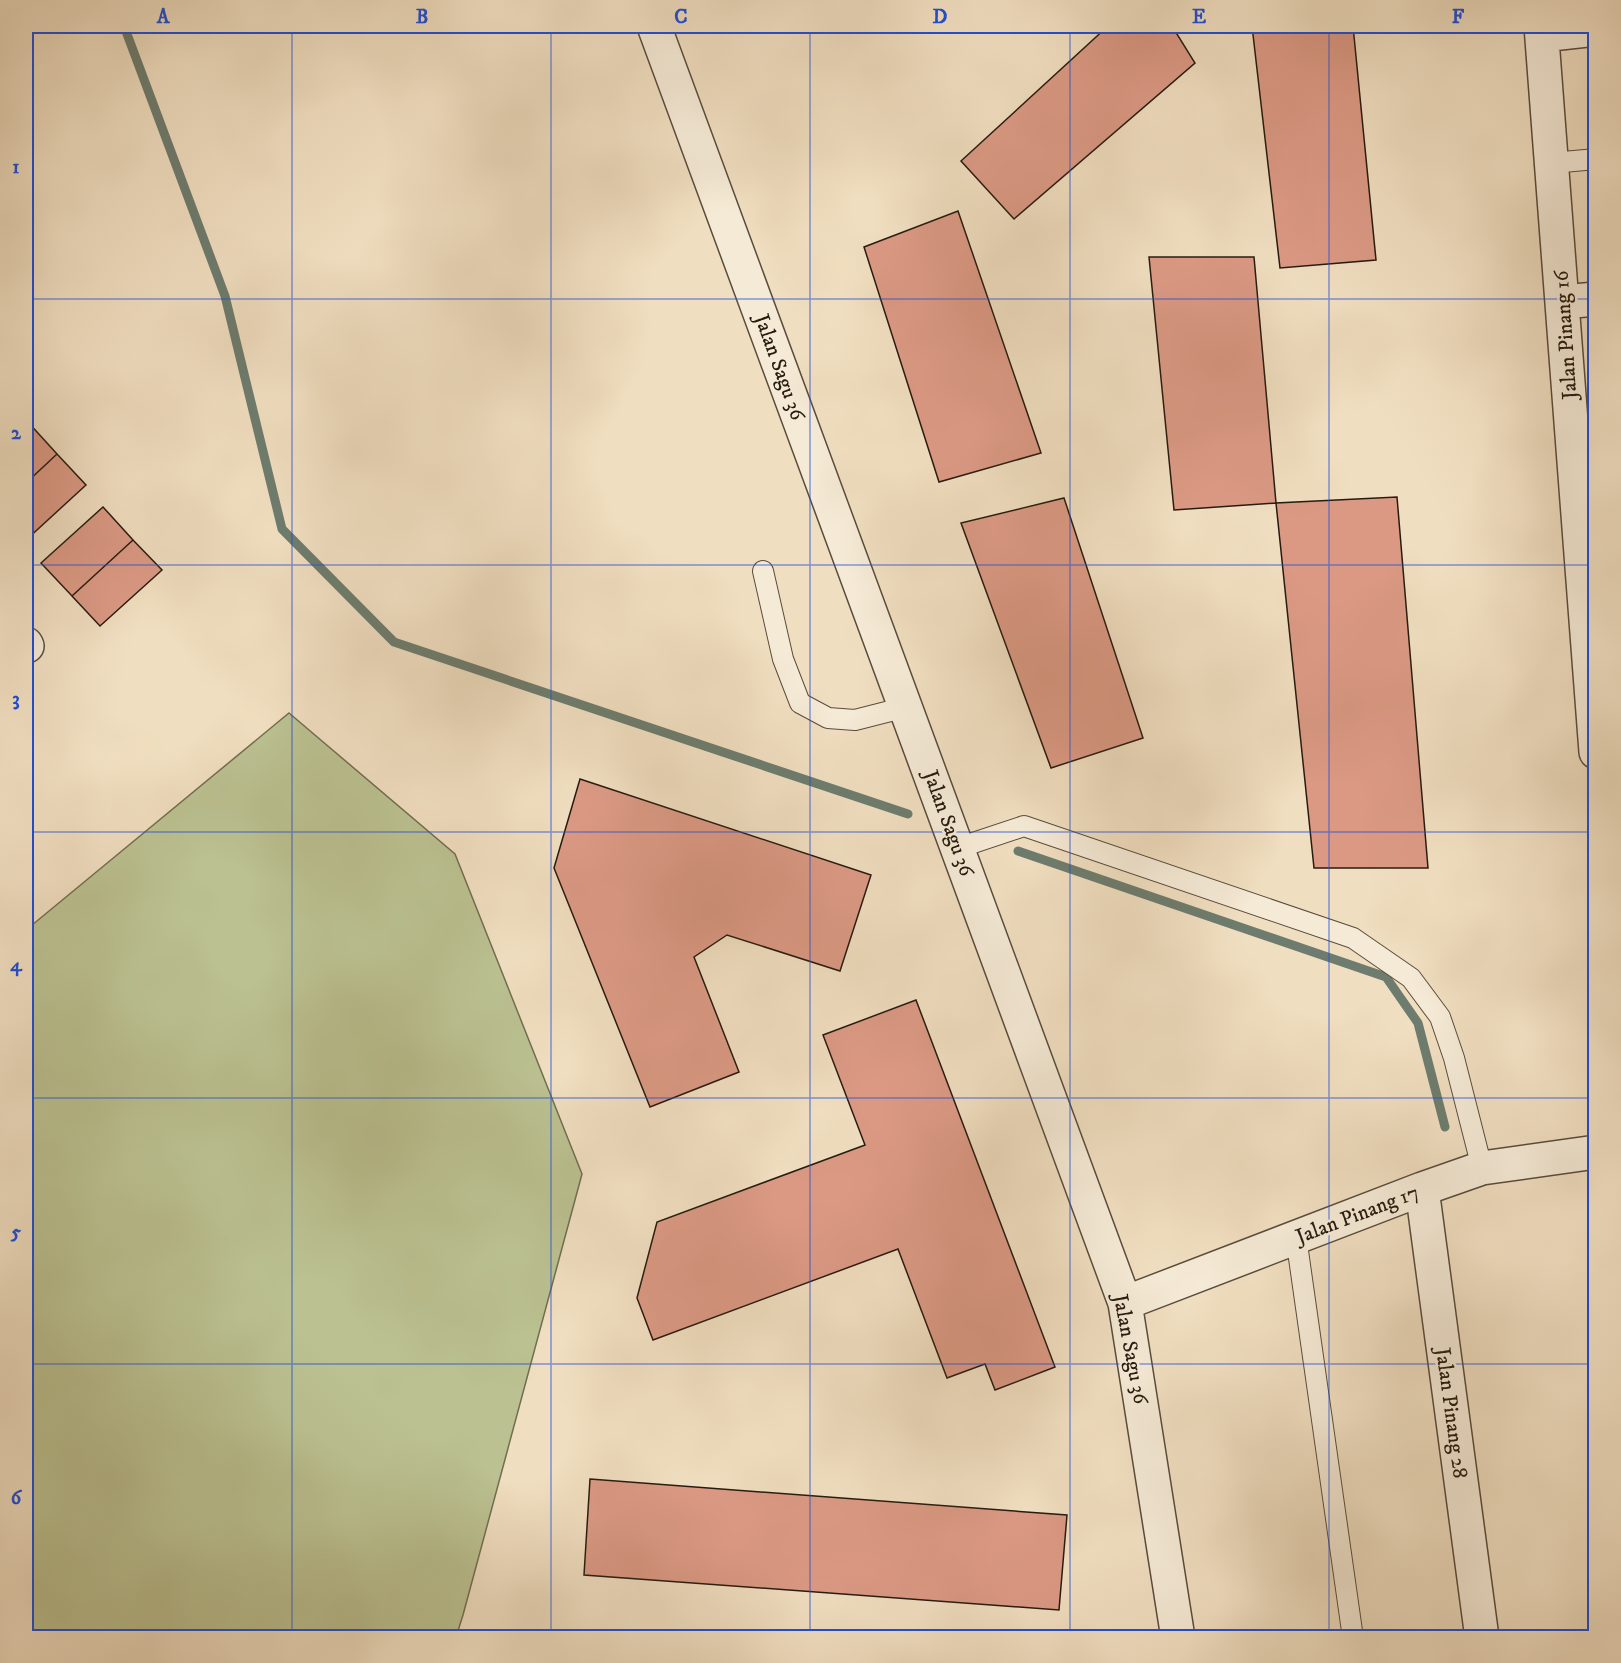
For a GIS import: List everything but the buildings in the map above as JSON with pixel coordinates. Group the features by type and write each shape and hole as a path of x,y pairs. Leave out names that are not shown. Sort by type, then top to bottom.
{"street":[{"name":"Jalan Sagu 36","path":"654,26 1125,1302 1178,1638"},
{"path":"1542,30 1596,29"},
{"name":"Jalan Pinang 16","path":"1542,30 1596,752"},
{"path":"1562,302 1596,299"},
{"name":"Jalan Pinang 17","path":"1125,1302 1482,1168 1596,1152"},
{"name":"Jalan Pinang 28","path":"1422,1189 1482,1638"}],"lane":[{"path":"1552,163 1596,159"},
{"path":"763,571 783,659 800,704 828,718 855,720 906,707"},
{"path":"958,848 1024,826 1353,938 1411,978 1440,1017 1454,1058 1482,1168"},
{"path":"1296,1237 1353,1638"}],"green space":[{"path":"289,713 455,854 582,1174 463,1615 456,1637 26,1637 26,930"}],"waterway":[{"path":"124,26 225,296 282,529 394,642 908,814"},
{"path":"1018,851 1386,977 1418,1023 1445,1127"}]}
